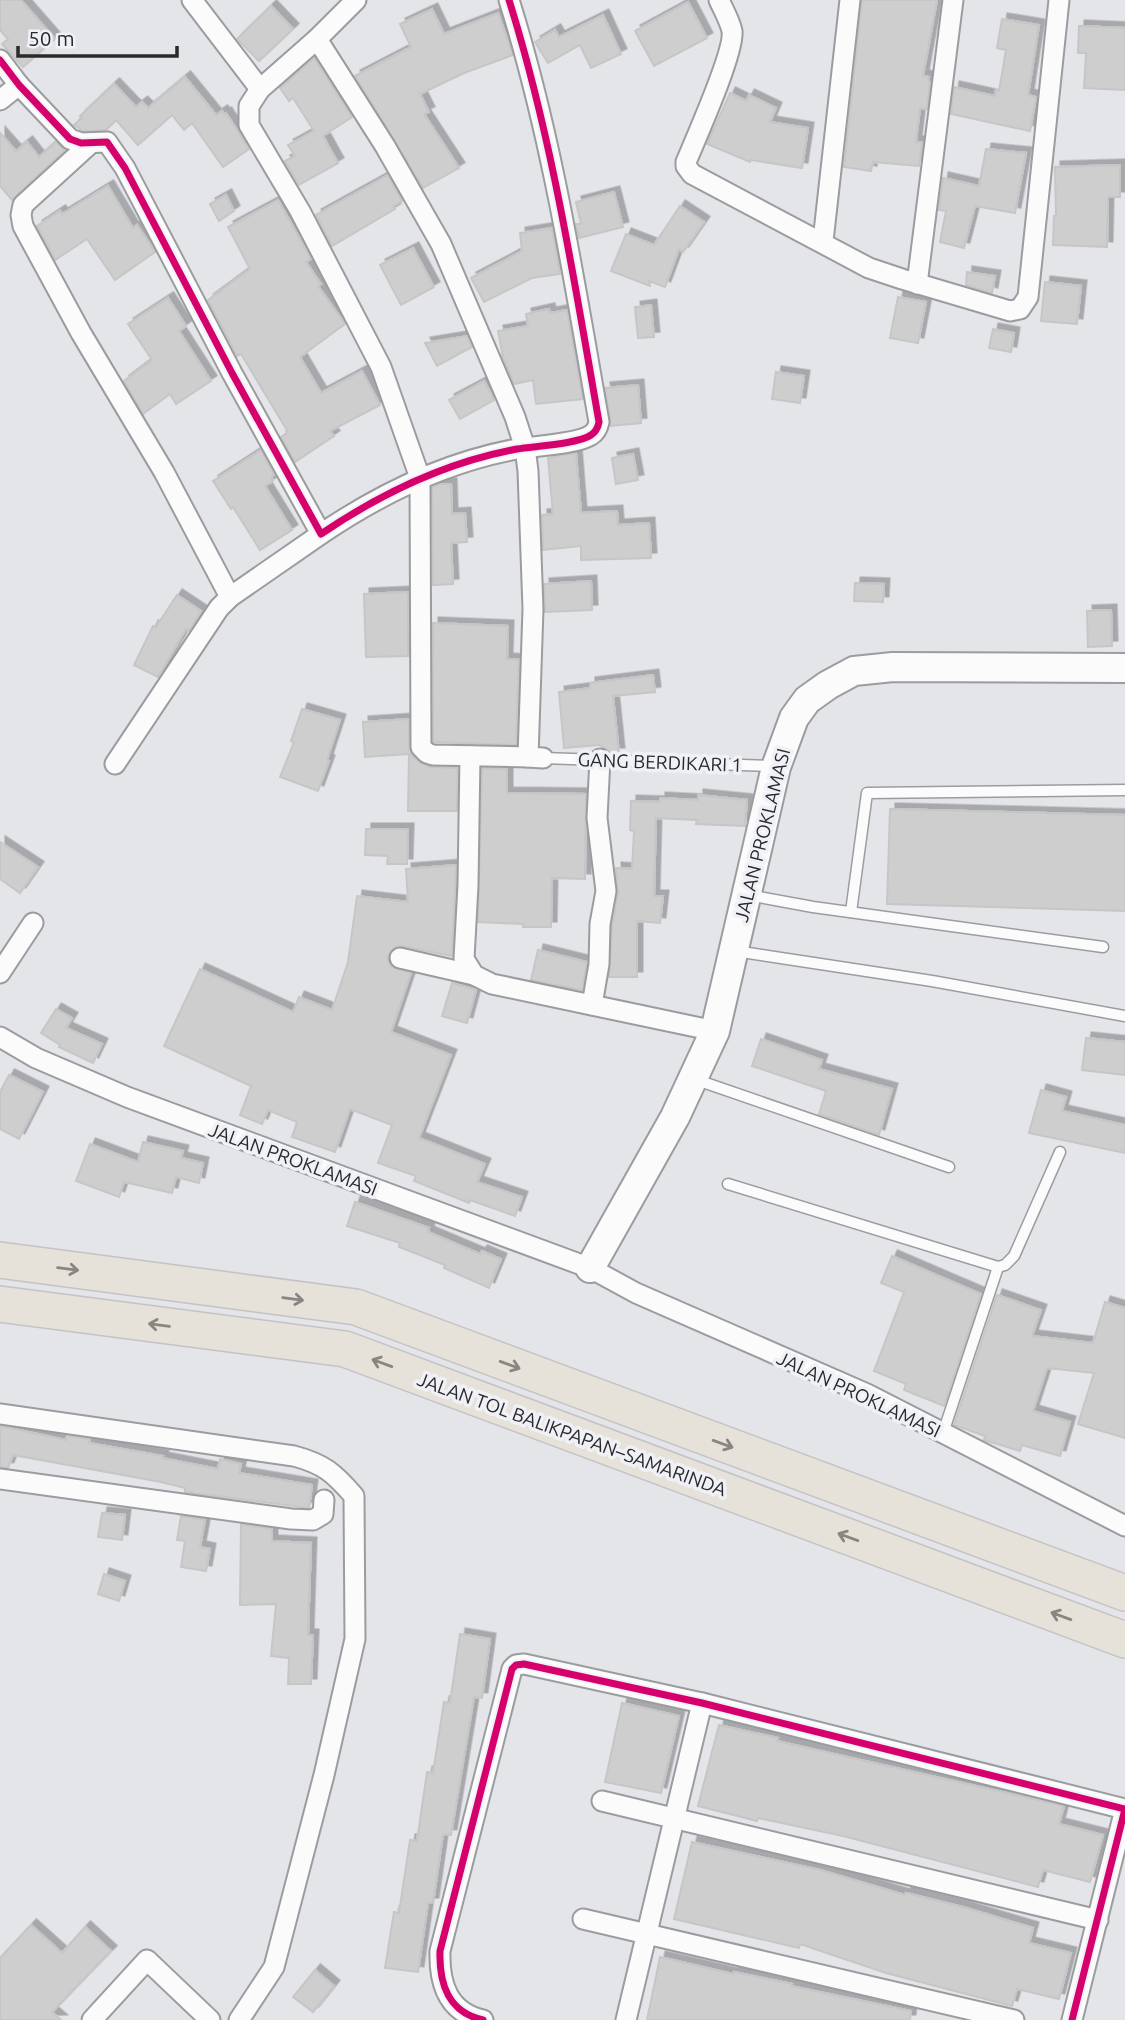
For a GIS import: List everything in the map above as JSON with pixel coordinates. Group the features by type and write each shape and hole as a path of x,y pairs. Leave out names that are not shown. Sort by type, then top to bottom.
{"highway":[{"path":"0,1260 356,1307 1125,1593"},
{"name":"JALAN TOL BALIKPAPAN–SAMARINDA","path":"0,1304 345,1349 1125,1640"}],"street":[{"path":"192,0 260,89"},
{"path":"115,764 212,617 230,597 344,518 420,478 464,462 581,439 592,435 599,422 575,279 547,143 526,54 509,0"},
{"path":"719,0 732,36 727,59 686,166 696,177 869,268 1010,311 1024,305 1028,297 1059,0"},
{"path":"822,241 850,0"},
{"path":"917,284 953,0"},
{"path":"317,39 385,146 441,244 503,387 525,448 533,609 536,757 433,755 421,747 420,478 381,368 300,211 249,125 249,106 260,89 317,39 349,3"},
{"path":"0,60 19,85 70,139 81,143 107,142 125,169 232,373 321,534"},
{"path":"0,100 19,85"},
{"path":"91,143 23,205 23,226 81,333 164,472 230,597"},
{"name":"JALAN PROKLAMASI","path":"590,1268 675,1117 715,1031 776,766 794,718 807,700 854,671 893,667 1125,668"},
{"path":"470,756 464,959 474,975"},
{"path":"592,1005 606,891 597,818 600,759"},
{"path":"0,973 33,923"},
{"path":"400,958 474,975 492,984 715,1031"},
{"name":"JALAN PROKLAMASI","path":"0,1037 36,1058 127,1097 590,1268 636,1293 867,1394 1125,1526"},
{"path":"0,1414 293,1456 312,1461 332,1471 354,1496 355,1639 324,1775 274,1967 239,2020"},
{"path":"0,1479 292,1520 313,1520 323,1514 324,1500"},
{"path":"483,2020 464,2012 446,1991 440,1973 440,1951 512,1669 516,1665 524,1664 702,1703 1125,1809 1122,1855 1098,1920 1072,2020"},
{"path":"626,2020 702,1703"},
{"path":"602,1801 1098,1920"},
{"path":"583,1919 1014,2020"},
{"path":"92,2020 147,1960 210,2020"}],"lane":[{"name":"GANG BERDIKARI 1","path":"536,757 776,766"},
{"path":"851,912 867,793 1125,790"},
{"path":"748,895 1103,947"},
{"path":"734,951 932,981 1125,1016"},
{"path":"694,1079 949,1167"},
{"path":"728,1184 998,1267 1005,1265 1014,1256 1060,1152"},
{"path":"943,1433 998,1267"}],"building":[{"path":"0,0 21,0 55,39 23,67 2,44 8,39 0,30"},
{"path":"862,0 937,0 923,76 929,77 930,82 927,109 920,108 916,142 922,142 919,166 873,162 871,171 844,167"},
{"path":"688,2 707,38 654,66 635,31"},
{"path":"271,6 293,29 259,61 237,39"},
{"path":"432,9 444,34 498,13 513,55 464,73 420,94 429,112 424,114 459,168 423,188 355,76 411,47 400,24"},
{"path":"603,15 621,54 591,68 580,45 548,63 535,42 555,30 559,37"},
{"path":"1002,19 1039,25 1028,95 1036,97 1030,131 951,114 954,87 995,96 996,90 999,91 1006,50 997,48"},
{"path":"1079,26 1125,28 1125,90 1084,88 1086,53 1078,53"},
{"path":"314,58 352,117 323,136 338,163 299,185 285,161 295,156 288,145 314,131 293,98 289,101 280,88"},
{"path":"185,77 216,115 222,111 226,113 249,149 223,167 192,123 184,130 172,115 138,145 116,120 106,130 83,131 74,125 114,84 136,107 142,102 148,108"},
{"path":"730,93 746,101 749,95 776,108 770,122 808,128 802,168 751,160 750,162 707,144"},
{"path":"0,133 16,151 27,142 39,157 56,142 65,150 12,200 0,186"},
{"path":"986,149 1026,153 1015,213 975,206 964,248 940,242 946,211 939,210 943,178 979,186"},
{"path":"1120,165 1120,197 1108,197 1107,247 1053,245 1056,216 1055,167"},
{"path":"388,175 402,201 393,206 395,209 332,246 316,215"},
{"path":"108,186 133,228 137,225 155,252 115,280 87,239 55,260 37,226"},
{"path":"614,192 623,227 579,238 576,224 581,224 576,202"},
{"path":"226,195 234,211 219,221 210,204"},
{"path":"278,200 311,259 306,262 321,284 318,286 345,324 300,357 321,393 362,371 380,405 330,431 334,436 295,462 281,437 288,432 241,354 237,356 208,300 250,269 228,227"},
{"path":"680,206 704,222 683,252 679,249 665,287 649,281 650,286 611,271 626,234 654,245"},
{"path":"552,228 560,274 532,278 484,302 471,278 522,251 520,233"},
{"path":"413,248 434,287 401,305 380,265"},
{"path":"967,272 995,276 992,293 966,285"},
{"path":"1045,282 1081,286 1077,324 1041,321"},
{"path":"898,297 926,302 918,343 890,338"},
{"path":"168,298 186,326 179,331 211,381 176,404 170,394 143,414 124,381 152,360 128,324"},
{"path":"651,305 654,337 638,338 635,307"},
{"path":"549,309 550,313 567,310 583,399 536,404 533,380 514,384 503,357 498,331 528,326 526,314"},
{"path":"993,329 1014,333 1011,352 989,348"},
{"path":"467,336 472,347 437,366 425,343"},
{"path":"776,372 804,376 800,403 772,399"},
{"path":"484,381 494,400 460,419 449,400"},
{"path":"638,385 641,423 611,426 605,388"},
{"path":"261,450 274,475 271,477 273,481 265,486 292,530 260,550 213,481"},
{"path":"576,453 581,513 617,511 618,525 649,523 651,558 581,560 581,546 543,550 542,515 553,514 548,458"},
{"path":"633,454 638,480 616,484 612,458"},
{"path":"451,484 452,514 465,513 467,542 451,543 453,584 433,585 432,487"},
{"path":"591,581 592,610 545,612 544,584"},
{"path":"855,583 884,584 883,602 854,601"},
{"path":"408,592 408,656 366,657 364,594"},
{"path":"177,595 201,611 189,631 186,629 158,677 134,665 153,626 156,627"},
{"path":"1111,610 1112,646 1088,647 1087,611"},
{"path":"433,623 508,626 507,659 519,660 516,745 433,742"},
{"path":"653,675 655,692 613,696 619,753 611,753 600,745 564,748 559,692 590,688 590,683"},
{"path":"302,709 340,720 318,791 280,777 294,742 291,741"},
{"path":"409,719 409,747 412,756 429,767 458,768 457,811 408,811 409,754 365,757 363,722"},
{"path":"482,768 507,769 507,793 586,794 585,879 552,878 551,927 478,922"},
{"path":"698,795 747,800 745,826 696,824 697,820 656,818 654,896 663,896 660,923 637,921 637,977 609,977 612,925 618,893 616,868 632,869 634,831 630,830 631,801 660,802 660,798 698,800"},
{"path":"890,809 1125,815 1125,911 887,904"},
{"path":"366,829 408,829 407,864 387,864 388,856 365,855"},
{"path":"0,842 38,867 20,893 0,879"},
{"path":"456,865 452,956 402,946 396,947 388,955 392,967 411,973 391,1032 451,1055 419,1138 485,1164 477,1182 522,1197 515,1216 470,1200 469,1203 414,1181 416,1176 378,1163 392,1125 350,1109 335,1152 292,1137 297,1122 268,1110 262,1124 240,1115 251,1086 164,1046 200,969 293,1012 299,997 332,1010 348,962 357,896 408,902 406,869"},
{"path":"538,950 587,962 582,990 531,980"},
{"path":"452,983 476,990 467,1023 442,1016"},
{"path":"56,1009 72,1018 66,1028 102,1044 93,1063 59,1047 60,1045 41,1033"},
{"path":"1086,1038 1125,1042 1125,1075 1082,1070"},
{"path":"761,1039 822,1060 819,1069 892,1089 879,1135 819,1114 826,1091 752,1066"},
{"path":"9,1075 43,1092 19,1139 0,1129 0,1092"},
{"path":"1041,1090 1066,1097 1062,1111 1125,1125 1125,1153 1029,1133"},
{"path":"143,1142 183,1151 181,1158 203,1163 199,1183 176,1177 172,1193 124,1182 119,1197 76,1181 90,1144 138,1162"},
{"path":"355,1202 429,1228 428,1232 480,1254 482,1251 501,1259 489,1288 444,1268 445,1265 399,1247 400,1243 347,1226"},
{"path":"892,1256 981,1294 944,1406 904,1390 906,1384 874,1371 904,1292 881,1283"},
{"path":"997,1295 1041,1310 1032,1336 1093,1343 1105,1302 1125,1308 1125,1438 1078,1424 1094,1373 1047,1368 1033,1411 1070,1422 1060,1456 1022,1445 1020,1451 984,1440 985,1436 954,1425"},
{"path":"0,1426 66,1440 67,1436 90,1439 89,1443 218,1469 220,1459 241,1464 239,1473 312,1485 309,1508 185,1492 185,1488 161,1482 13,1455 8,1468 0,1467"},
{"path":"102,1513 125,1515 122,1540 98,1537"},
{"path":"181,1516 205,1520 200,1547 210,1549 206,1571 181,1567 185,1541 177,1540"},
{"path":"241,1524 272,1529 272,1541 311,1543 308,1635 313,1635 311,1684 288,1684 289,1658 271,1656 276,1604 240,1605"},
{"path":"104,1574 125,1581 119,1601 98,1594"},
{"path":"460,1634 490,1639 482,1698 474,1697 451,1835 443,1834 433,1903 428,1903 418,1972 385,1968 394,1912 399,1913 410,1840 417,1841 427,1772 433,1773 444,1702 450,1703"},
{"path":"622,1703 679,1716 661,1793 605,1782"},
{"path":"719,1725 778,1738 777,1741 1064,1806 1059,1824 1103,1835 1090,1882 1043,1870 1038,1887 843,1836 758,1818 757,1821 698,1806"},
{"path":"692,1842 820,1870 1033,1928 1029,1943 1071,1953 1059,1999 1017,1989 1012,2006 886,1973 800,1944 799,1948 674,1919"},
{"path":"31,1925 62,1953 85,1927 111,1951 52,2012 61,2020 0,2020 0,1958"},
{"path":"660,1957 911,2011 910,2020 647,2020"},
{"path":"315,1970 334,1986 313,2012 293,1997"}],"cycle path":[{"path":"0,60 19,85 70,139 81,143 107,142 125,168 232,373 321,534 390,493 439,471 517,449 576,441 591,435 598,426 550,156 509,0"},
{"path":"483,2020 461,2010 448,1995 441,1975 440,1951 512,1669 516,1665 524,1664 702,1703 1125,1809 1072,2020"}]}
